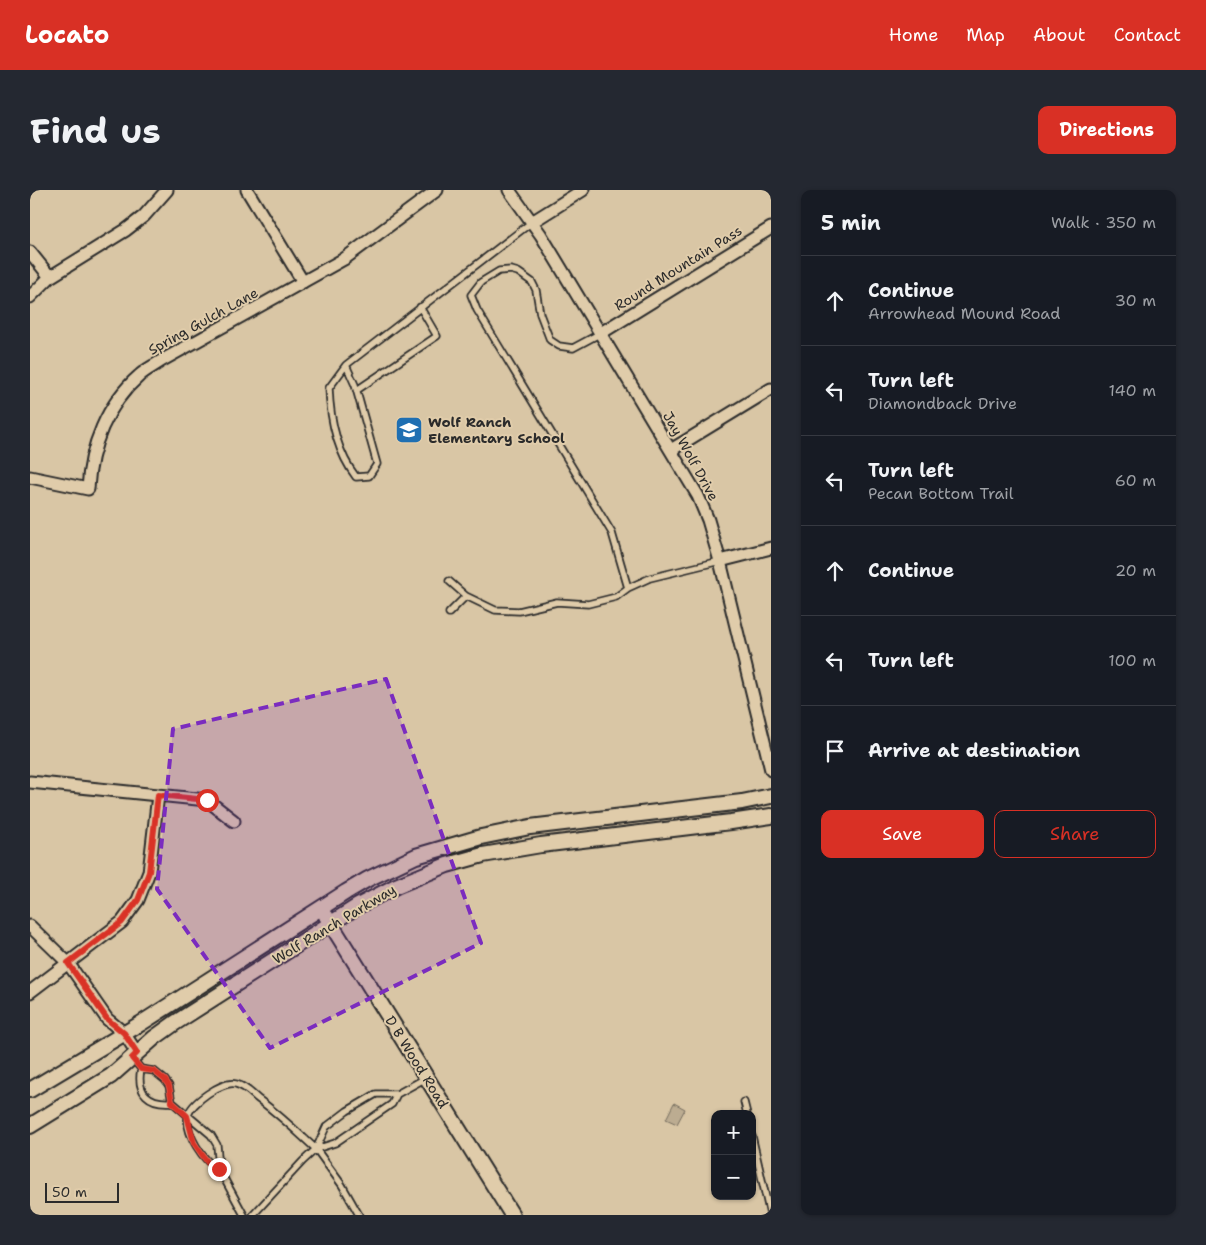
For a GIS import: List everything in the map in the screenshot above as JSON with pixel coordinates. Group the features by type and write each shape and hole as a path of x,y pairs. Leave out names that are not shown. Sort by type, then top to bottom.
{"street":[{"path":"30,297 50,277 126,230 144,216 167,190"},
{"path":"247,190 303,282"},
{"name":"Spring Gulch Lane","path":"30,477 88,489 89,470 106,419 122,394 139,375 344,259 437,190"},
{"name":"Jay Wolf Drive","path":"510,190 601,333 698,496 708,520 720,561 771,770"},
{"path":"532,222 583,190"},
{"name":"Round Mountain Pass","path":"601,333 771,228"},
{"path":"30,252 50,277"},
{"path":"671,450 771,389"},
{"path":"720,561 771,548"},
{"path":"30,782 207,800 234,821"},
{"path":"30,992 122,922 138,900 149,872 158,795"},
{"name":"Wolf Ranch Parkway","path":"30,1090 368,879 402,862 481,836 530,827 742,802 771,796"},
{"name":"Wolf Ranch Parkway","path":"30,1126 100,1084 175,1023 365,902 404,882 447,865 483,855 541,844 771,816"},
{"name":"D B Wood Road","path":"321,908 512,1215"},
{"path":"30,926 68,963 107,1019 124,1033 134,1056"}],"lane":[{"path":"346,365 357,390 377,464 369,476 356,477 339,448 329,388 346,365 532,222"},
{"path":"601,333 573,348 559,346 550,340 540,314 536,290 532,282 518,272 511,270 500,271 481,282 471,295 477,310 612,533 628,588"},
{"path":"357,390 437,336 420,307"},
{"path":"449,581 466,596 495,610 508,612 557,602 588,604 616,597 628,588 650,578 720,561"},
{"path":"449,613 466,596"},
{"path":"134,1056 141,1069 139,1078 144,1093 156,1102 172,1102"},
{"path":"141,1069 154,1071 165,1080 169,1086 172,1102 212,1135 217,1145 219,1169 244,1215"},
{"path":"253,1215 316,1149 326,1127 366,1098 376,1094 397,1094 426,1078"},
{"path":"219,1169 208,1163 194,1143 187,1116 191,1108 220,1086 234,1083 243,1087 281,1116 316,1149 342,1186 359,1215"},
{"path":"316,1149 335,1143 392,1104 397,1094"},
{"path":"744,1102 746,1110"},
{"path":"756,1154 770,1215"}],"highlighted area":[{"path":"386,679 481,943 270,1048 157,889 173,729"}],"shaded area":[{"path":"674,1103 685,1109 677,1124 666,1119"}],"place":[{"name":"Wolf Ranch Elementary School","path":"409,430"}],"route":[{"path":"207,800 158,795 149,872 138,900 122,922 68,963 107,1019 124,1033 137,1053 132,1058 141,1069 154,1071 165,1080 169,1086 172,1102 187,1116 194,1143 208,1163 219,1169"}]}
